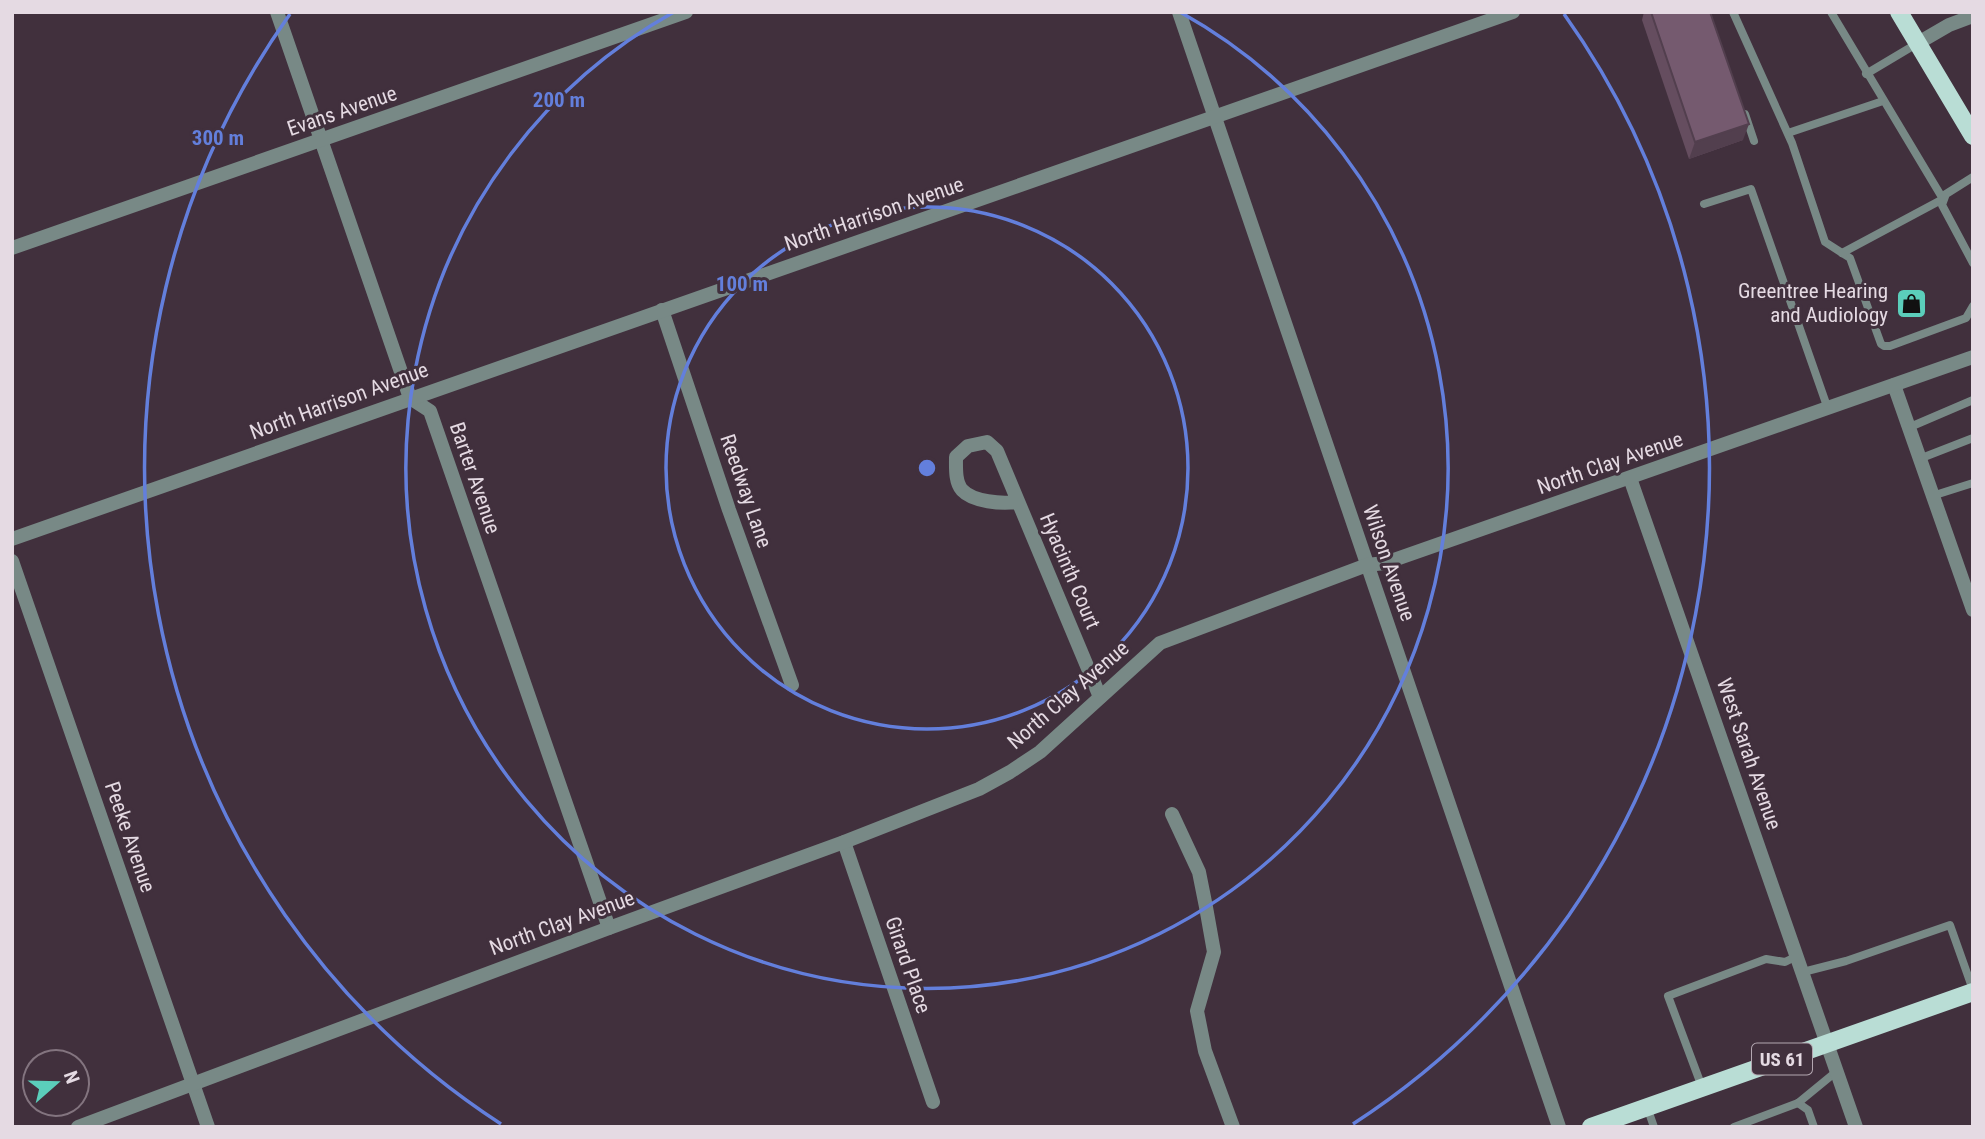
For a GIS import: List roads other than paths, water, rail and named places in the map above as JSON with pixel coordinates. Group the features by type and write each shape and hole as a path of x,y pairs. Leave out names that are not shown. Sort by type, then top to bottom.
{"main road":[{"path":"1902,13 1973,136"},
{"name":"US 61","path":"1591,1127 1973,991"}],"street":[{"name":"Barter Avenue","path":"277,12 410,398 430,411 609,928"},
{"name":"Evans Avenue","path":"12,248 686,12"},
{"name":"Wilson Avenue","path":"1179,12 1559,1127"},
{"name":"North Harrison Avenue","path":"12,539 1513,12"},
{"path":"1918,43 1949,25 1973,16"},
{"name":"Reedway Lane","path":"662,310 729,510 792,685"},
{"name":"North Clay Avenue","path":"78,1127 922,813 979,789 1040,752 1160,643 1367,565 1385,563 1973,357"},
{"path":"1894,385 1932,496 1968,582 1973,610"},
{"name":"Hyacinth Court","path":"1016,502 1003,503 975,497 962,490 956,475 956,457 968,446 987,442 996,451 1100,697"},
{"name":"West Sarah Avenue","path":"1630,478 1856,1127"},
{"name":"Peeke Avenue","path":"12,561 208,1127"},
{"path":"1172,814 1199,872 1214,953 1197,1011 1205,1051 1233,1127"},
{"name":"Girard Place","path":"844,842 933,1102"}],"lane":[{"path":"1733,12 1788,133 1825,242 1850,258 1884,346 1966,318 1973,306"},
{"path":"1831,12 1942,199 1942,205 1973,263"},
{"path":"1867,74 1918,43"},
{"path":"1788,133 1883,102"},
{"path":"1741,103 1754,141"},
{"path":"1842,253 1942,199 1973,177"},
{"path":"1704,204 1751,189 1828,409"},
{"path":"1910,427 1973,400"},
{"path":"1919,459 1973,438"},
{"path":"1932,496 1973,483"},
{"path":"1803,972 1846,961 1950,925 1973,991"},
{"path":"1702,1087 1668,996 1766,959 1785,962 1797,956"},
{"path":"1734,1127 1798,1103 1837,1071"},
{"path":"1798,1103 1808,1110 1814,1127"},
{"path":"1647,1107 1654,1127"}],"place":[{"name":"Greentree Hearing and Audiology","path":"1911,303"}]}
